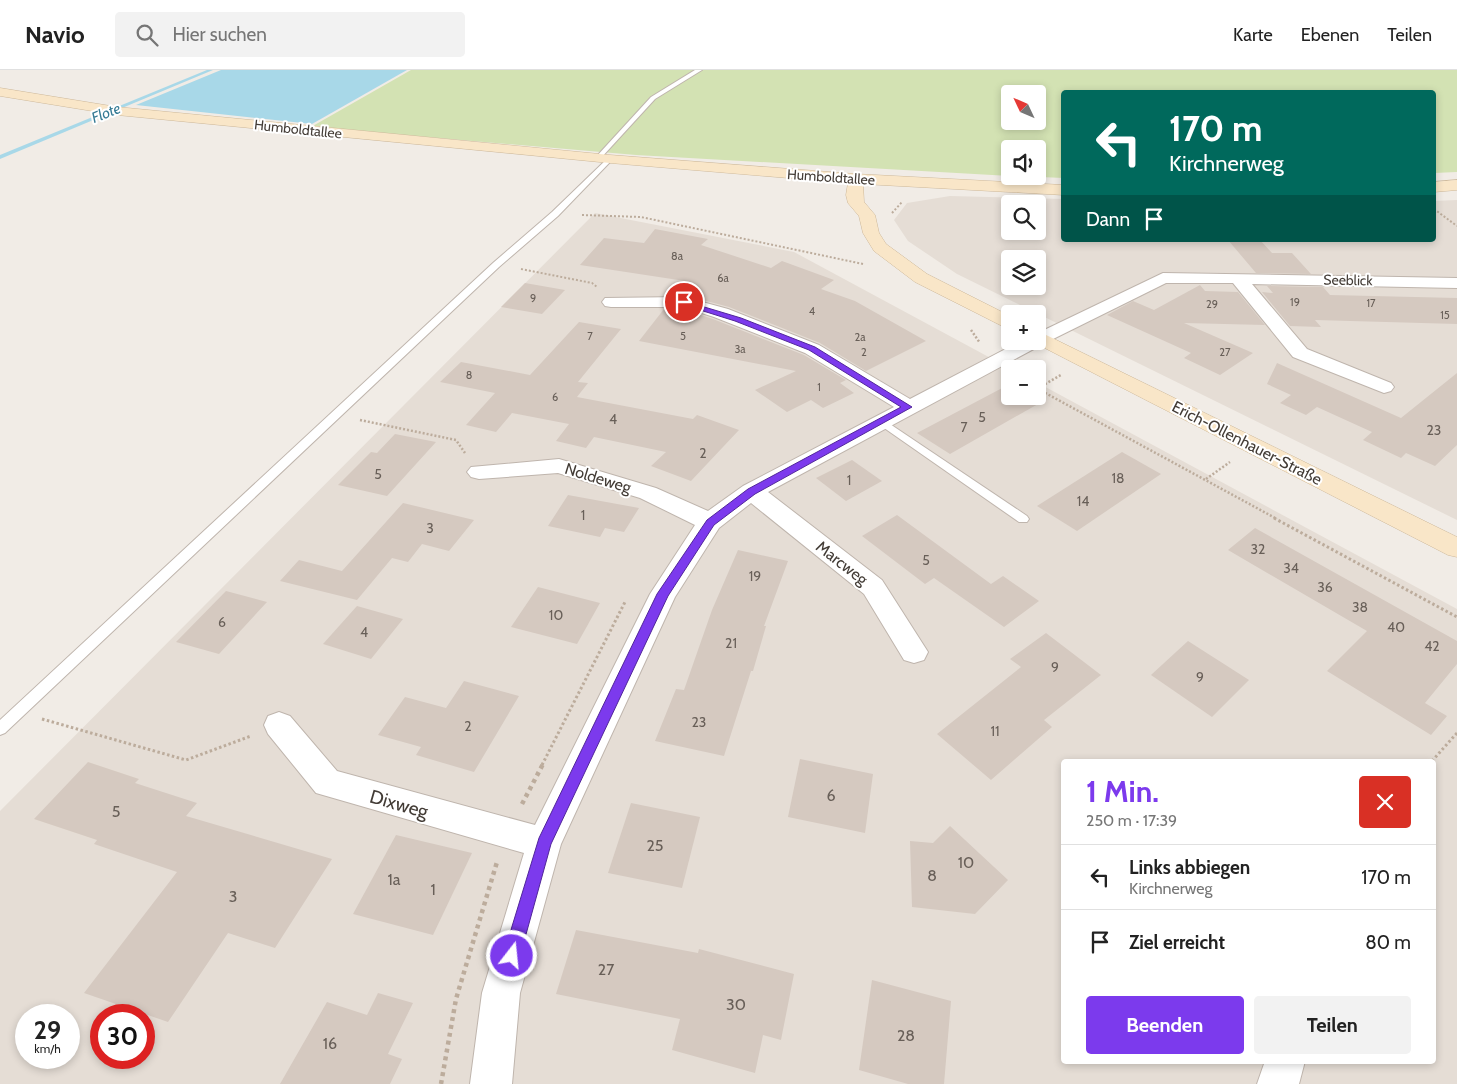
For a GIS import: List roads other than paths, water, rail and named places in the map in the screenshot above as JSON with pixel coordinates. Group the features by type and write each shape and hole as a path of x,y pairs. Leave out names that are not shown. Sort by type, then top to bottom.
{"street":[{"name":"Humboldtallee","path":"0,92 117,111 604,159 856,179 877,199 1061,190"},
{"path":"856,179 854,195 856,203 877,199 871,233 880,247 897,262 921,278 1001,319"},
{"path":"1436,187 1457,185"},
{"name":"Seeblick","path":"1046,336 1163,278 1457,283"},
{"path":"1238,278 1300,353 1384,387"},
{"path":"611,302 684,302 721,314 812,349 908,407"},
{"name":"Erich-Ollenhauer-Straße","path":"1046,344 1457,548"},
{"name":"Seeblick","path":"491,1084 501,993 544,843 663,594 710,522 751,491 1019,350"},
{"name":"Noldeweg","path":"479,472 559,466 648,493 710,522"},
{"name":"Marcweg","path":"751,491 874,587 914,652"},
{"name":"Dixweg","path":"279,725 327,783 544,843"},
{"path":"1278,1084 1284,1064"}],"lane":[{"path":"0,729 496,266 555,214 604,159 653,98 699,70"},
{"path":"881,421 1023,519"}],"water":[{"path":"221,70 407,70 312,124 136,105"}],"waterway":[{"name":"Flote","path":"0,157 211,70"}]}
